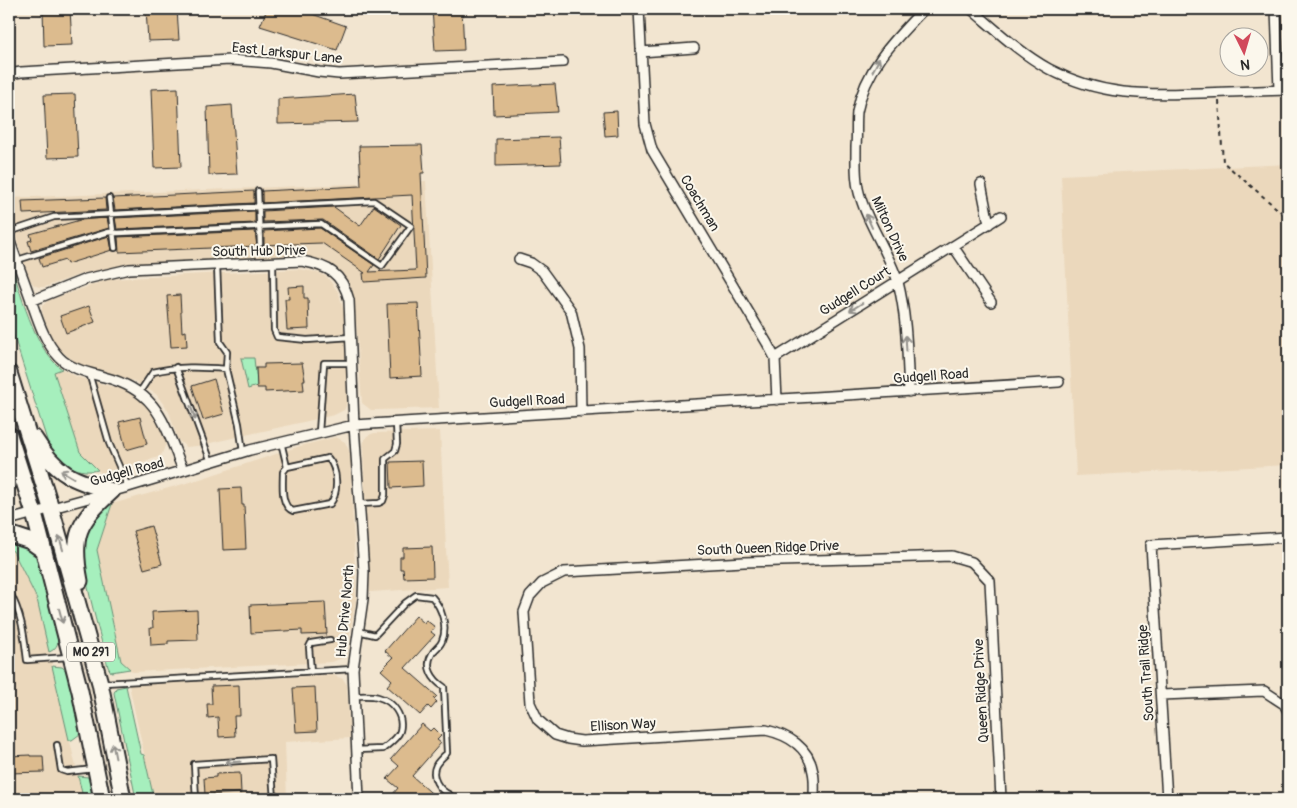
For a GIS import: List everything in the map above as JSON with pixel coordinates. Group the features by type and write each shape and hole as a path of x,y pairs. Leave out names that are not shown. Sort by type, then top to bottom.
{"highway":[{"name":"MO 291","path":"9,373 51,508 100,683 123,799"},
{"path":"24,420 42,451 55,466 75,479 112,491"},
{"name":"MO 291","path":"9,435 34,513 72,657 102,799"},
{"path":"9,444 11,462 9,483"},
{"path":"87,637 85,606 76,562 76,541 85,521 112,491"},
{"path":"9,534 30,541 44,552"}],"street":[{"name":"Coachman","path":"638,9 645,124 652,150 768,343 775,358 777,400"},
{"name":"Milton Drive","path":"909,392 904,309 897,281 890,259 870,223 860,197 856,169 857,113 865,86 881,56 924,9"},
{"path":"971,9 1023,53 1050,69 1086,85 1117,92 1148,95 1284,90 1276,9"},
{"path":"641,52 694,48"},
{"name":"East Larkspur Lane","path":"9,74 230,60 272,63 339,74 563,62"},
{"path":"981,184 989,224"},
{"name":"Gudgell Court","path":"775,358 1001,216"},
{"path":"9,239 46,340 60,359 80,370 120,381 150,402 160,414 183,470"},
{"path":"953,246 991,302"},
{"path":"519,259 531,263 542,271 571,310 580,349 581,412"},
{"name":"South Hub Drive","path":"31,301 86,279 129,269 302,261 321,264 339,278 346,289 349,300 354,425"},
{"name":"Gudgell Road","path":"9,520 281,442 354,425 1059,382"},
{"name":"Hub Drive North","path":"354,425 364,572 353,669 358,799"},
{"name":"South Trail Ridge","path":"1168,799 1151,545 1288,537"},
{"name":"South Queen Ridge Drive","path":"542,583 564,572 744,562 952,556 972,562 990,581"},
{"name":"Queen Ridge Drive","path":"990,581 1001,799"},
{"name":"Ellison Way","path":"542,583 530,596 524,612 530,703 538,720 556,735 568,740 582,741 766,730 783,734 798,744 809,758 813,771 814,799"},
{"path":"1161,695 1264,691 1284,704 1288,711"}],"lane":[{"path":"258,191 260,244"},
{"path":"109,198 115,248"},
{"path":"9,232 54,217 374,201 411,226 382,266 321,224 109,232 17,260"},
{"path":"273,262 274,330 278,337 307,340 350,337"},
{"path":"217,265 220,342 228,352 226,368 239,424 243,453"},
{"path":"319,432 324,363 352,363"},
{"path":"139,393 153,372 176,367 226,368"},
{"path":"176,367 211,462"},
{"path":"88,372 109,443 128,487"},
{"path":"360,504 383,501 384,459 395,451 397,444 396,423"},
{"path":"281,442 287,467"},
{"path":"328,458 333,463 336,489 330,504 293,512 289,510 285,503 283,472 287,467 328,458"},
{"path":"9,592 18,607 24,632 27,660 72,657"},
{"path":"358,631 375,635 405,603 416,595 432,597 441,608 443,640 432,653 429,666 431,674 444,687 447,752 435,766 434,774 436,782 444,792 450,795 450,799"},
{"path":"311,672 309,646 311,643 330,640"},
{"path":"100,683 353,669"},
{"path":"354,696 378,696 395,708 400,716 400,731 396,738 383,749 356,750"},
{"path":"58,745 61,770 67,772 96,769"},
{"path":"196,799 194,764 271,759 274,799"}],"path":[{"path":"1219,101 1223,162 1288,218"}],"shaded area":[{"path":"1288,164 1288,465 1076,476 1061,175"},
{"path":"426,181 439,408 371,410 362,403 352,289 340,272 320,260 298,256 122,265 84,273 45,287 39,287 30,280 9,216 9,198"},
{"path":"298,269 317,272 327,277 339,293 344,313 347,401 344,410 334,415 197,446 186,447 178,440 169,412 156,394 134,381 82,367 61,351 49,335 42,311 42,306 49,300 110,279"},
{"path":"62,369 77,377 128,391 145,402 159,419 166,443 162,454 156,458 101,473 80,452 54,372"},
{"path":"440,431 448,587 370,592 364,441 367,436 374,433"},
{"path":"336,437 345,442 350,453 356,592 346,653 342,658 332,662 133,672 121,661 97,550 112,504 197,480 300,446"},
{"path":"9,549 13,551 37,599 82,793 79,799 9,799"},
{"path":"333,675 343,679 347,685 350,738 285,742 287,799 154,799 129,685"}],"green space":[{"path":"9,258 23,302 36,334 43,348 62,369 54,372 80,452 98,470 79,470 68,466 52,456 9,321"},
{"path":"241,358 254,358 257,386 248,389"},
{"path":"112,504 97,550 121,661 130,669 111,672 108,667 86,579 82,545 83,534 91,521"},
{"path":"9,541 26,545 38,557 58,637 56,646 49,652 37,599 13,551 9,549"},
{"path":"52,666 62,667 67,671 80,734 72,740 69,740"},
{"path":"126,686 141,754 144,755 154,799 136,799 114,693 116,688"},
{"path":"78,776 88,777 93,799 79,799 82,793"}],"building":[{"path":"43,9 70,9 72,45 44,46"},
{"path":"146,9 177,9 179,40 148,41"},
{"path":"267,9 298,9 346,26 337,50 260,26"},
{"path":"432,9 462,9 464,50 435,51"},
{"path":"555,84 558,112 494,115 493,87"},
{"path":"178,88 181,167 154,168 151,89"},
{"path":"75,94 78,157 47,158 44,95"},
{"path":"355,94 358,122 278,124 278,99"},
{"path":"232,105 237,174 209,175 207,107"},
{"path":"617,111 618,135 605,136 603,112"},
{"path":"559,137 561,164 496,166 496,139"},
{"path":"422,145 424,173 421,173 426,278 364,282 363,273 365,273 322,243 264,245 264,231 320,228 374,265 369,272 416,270 412,195 262,203 262,191 361,186 359,146"},
{"path":"254,191 254,203 115,210 113,198"},
{"path":"105,198 106,210 23,214 22,201"},
{"path":"374,206 401,225 379,259 323,220 263,222 263,211 334,207 360,226"},
{"path":"255,211 255,223 117,229 115,218"},
{"path":"107,218 109,228 31,251 28,241 32,240 30,234 80,220"},
{"path":"255,231 257,246 119,252 118,237"},
{"path":"109,236 112,250 67,264 65,260 42,267 39,258"},
{"path":"304,286 304,298 308,298 309,329 287,330 285,299 289,299 288,287"},
{"path":"180,295 182,332 186,331 187,346 171,347 167,296"},
{"path":"418,303 422,376 390,378 387,304"},
{"path":"89,306 95,322 66,333 60,316"},
{"path":"302,363 305,380 303,380 304,390 265,392 265,388 257,388 256,368 264,368 264,364"},
{"path":"214,379 224,414 203,420 192,386"},
{"path":"140,417 147,444 126,450 119,422"},
{"path":"422,461 423,486 391,488 390,462"},
{"path":"241,488 242,505 244,505 246,549 223,550 220,489"},
{"path":"151,526 162,564 144,569 133,531"},
{"path":"432,547 433,577 404,578 403,569 400,569 400,557 403,557 403,548"},
{"path":"325,602 327,634 302,635 302,630 251,633 250,605"},
{"path":"197,610 198,640 168,641 168,644 151,645 150,628 153,628 152,612"},
{"path":"416,616 424,623 426,620 435,627 431,632 435,635 405,668 437,696 434,699 437,702 431,709 428,706 420,715 387,686 392,680 381,670 393,658 385,651"},
{"path":"239,685 240,716 234,716 235,736 219,737 218,717 208,718 207,704 212,704 211,686"},
{"path":"315,687 317,731 296,732 293,688"},
{"path":"422,724 430,731 433,728 441,736 437,740 441,743 412,776 438,799 399,799 393,794 398,788 387,779 399,766 391,759"},
{"path":"9,756 43,756 44,772 9,773"},
{"path":"240,773 241,793 205,795 204,778 216,777 216,774"}]}
